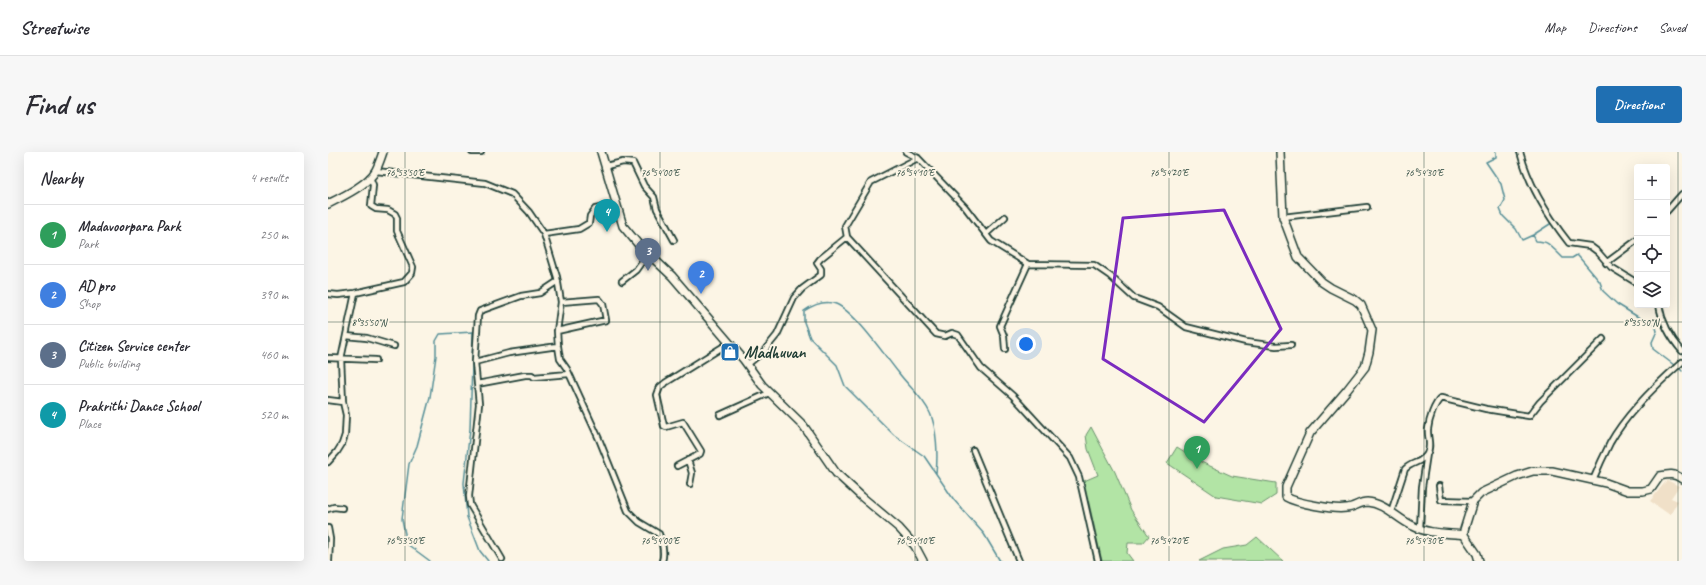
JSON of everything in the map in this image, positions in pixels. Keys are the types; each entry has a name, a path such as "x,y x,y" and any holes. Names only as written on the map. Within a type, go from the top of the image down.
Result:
{"main road":[{"path":"328,204 348,194 370,177 376,171 383,152"},
{"path":"601,152 623,226 672,276 748,364 769,393 803,425 836,473 899,528 915,546 923,561"},
{"path":"1280,152 1282,216 1298,257 1322,282 1355,300 1361,305 1372,330 1369,352 1364,367 1347,390 1310,433 1286,487 1286,497 1301,503 1346,509 1359,503 1367,502 1382,507 1400,519 1420,529 1464,535"},
{"path":"1479,561 1477,554 1464,535 1464,530 1473,502 1481,493 1517,476 1533,471 1552,471 1593,480 1635,492 1651,489 1660,476 1670,473 1682,479"}],"street":[{"path":"472,152 480,152"},
{"path":"906,152 918,158 965,207 991,241 1028,264 1094,264 1110,276 1134,298 1158,307 1186,327 1246,342 1276,346 1291,345"},
{"path":"1520,152 1525,169 1537,195 1569,243 1590,246 1598,252 1606,263 1634,281"},
{"path":"918,158 871,182 846,226 848,237 936,334 945,336 952,334 958,335 981,368 1014,396 1070,458 1079,477 1098,561"},
{"path":"606,166 623,162 633,163 644,186 654,197 657,209 674,240"},
{"path":"376,171 485,183 512,194 529,212 544,234 558,281 561,302 557,331 560,359 569,374 599,439 628,512 639,522 659,534 662,546 662,561"},
{"path":"328,294 338,295 356,293 404,282 412,273 413,267 398,231 398,218 395,214 388,210 376,209 371,206 372,185 370,177"},
{"path":"1670,208 1682,194"},
{"path":"544,234 580,229 589,223 590,216 595,209 617,205"},
{"path":"1282,216 1367,207"},
{"path":"986,234 1005,217"},
{"path":"748,364 764,351 777,335 794,298 802,289 821,274 821,269 817,263 820,259 848,237"},
{"path":"1606,263 1634,242"},
{"path":"622,281 636,270 650,255"},
{"path":"1005,349 1004,336 1000,326 1028,264"},
{"path":"502,559 470,505 469,496 479,404 475,362 480,311 522,296 540,293 558,281"},
{"path":"328,462 342,444 345,435 346,415 343,402 341,358 356,293"},
{"path":"557,331 606,320 603,304 599,299 561,302"},
{"path":"1659,308 1664,326 1682,351"},
{"path":"346,336 367,338 394,346"},
{"path":"1420,529 1422,487 1429,449 1428,429 1437,402 1441,398 1486,410 1529,416 1540,402 1603,339"},
{"path":"677,466 701,453 701,449 683,422 666,427 664,426 657,395 660,387 729,343"},
{"path":"475,362 509,353 558,346"},
{"path":"328,358 376,360"},
{"path":"1593,480 1610,443 1620,428 1659,382 1682,362"},
{"path":"477,384 525,375 532,375 534,377 569,374"},
{"path":"720,415 769,393"},
{"path":"328,400 343,402"},
{"path":"973,450 1019,561"},
{"path":"1391,512 1405,469 1410,464 1421,461 1427,454"},
{"path":"688,460 692,472 690,484"},
{"path":"1439,486 1441,500 1473,502"},
{"path":"328,509 334,507 342,508"},
{"path":"328,528 330,539 329,561"}],"highlighted area":[{"path":"1224,210 1281,329 1204,422 1103,359 1123,218"}],"shaded area":[{"path":"1667,480 1679,486 1671,498 1678,501 1670,515 1650,501"}],"green space":[{"path":"1091,427 1115,472 1131,510 1149,536 1143,543 1128,543 1127,553 1133,561 1102,561 1084,481 1098,475 1088,449 1086,435"},
{"path":"1177,447 1201,462 1232,476 1276,483 1276,495 1262,504 1216,496 1167,463"},
{"path":"1257,537 1283,561 1199,561 1223,549 1247,545"}],"waterway":[{"path":"1496,152 1496,157 1486,162 1501,184 1505,200 1500,209 1503,216 1516,229 1522,240 1533,235 1536,241 1548,243 1556,251"},
{"path":"1533,235 1550,224"},
{"path":"1557,252 1563,258 1572,258 1577,255 1600,282 1603,291 1617,304 1638,317 1655,325 1657,331 1652,342 1653,349 1674,365"},
{"path":"936,473 937,459 934,426 927,407 861,325 844,309 832,303 819,304 804,311 804,322 810,338 837,365 845,386 894,435 924,456 954,500 984,534 1000,561"},
{"path":"430,561 407,544 402,519 409,464 417,446 430,397 436,356 436,341 440,334 473,332 470,429 464,483 467,517 480,551 488,561"}],"place":[{"name":"Prakrithi Dance School","path":"607,232"},
{"name":"Citizen Service center","path":"648,271"},
{"name":"AD pro","path":"701,294"},
{"name":"Madhuvan","path":"730,352"},
{"name":"Madavoorpara Park","path":"1197,469"}]}
